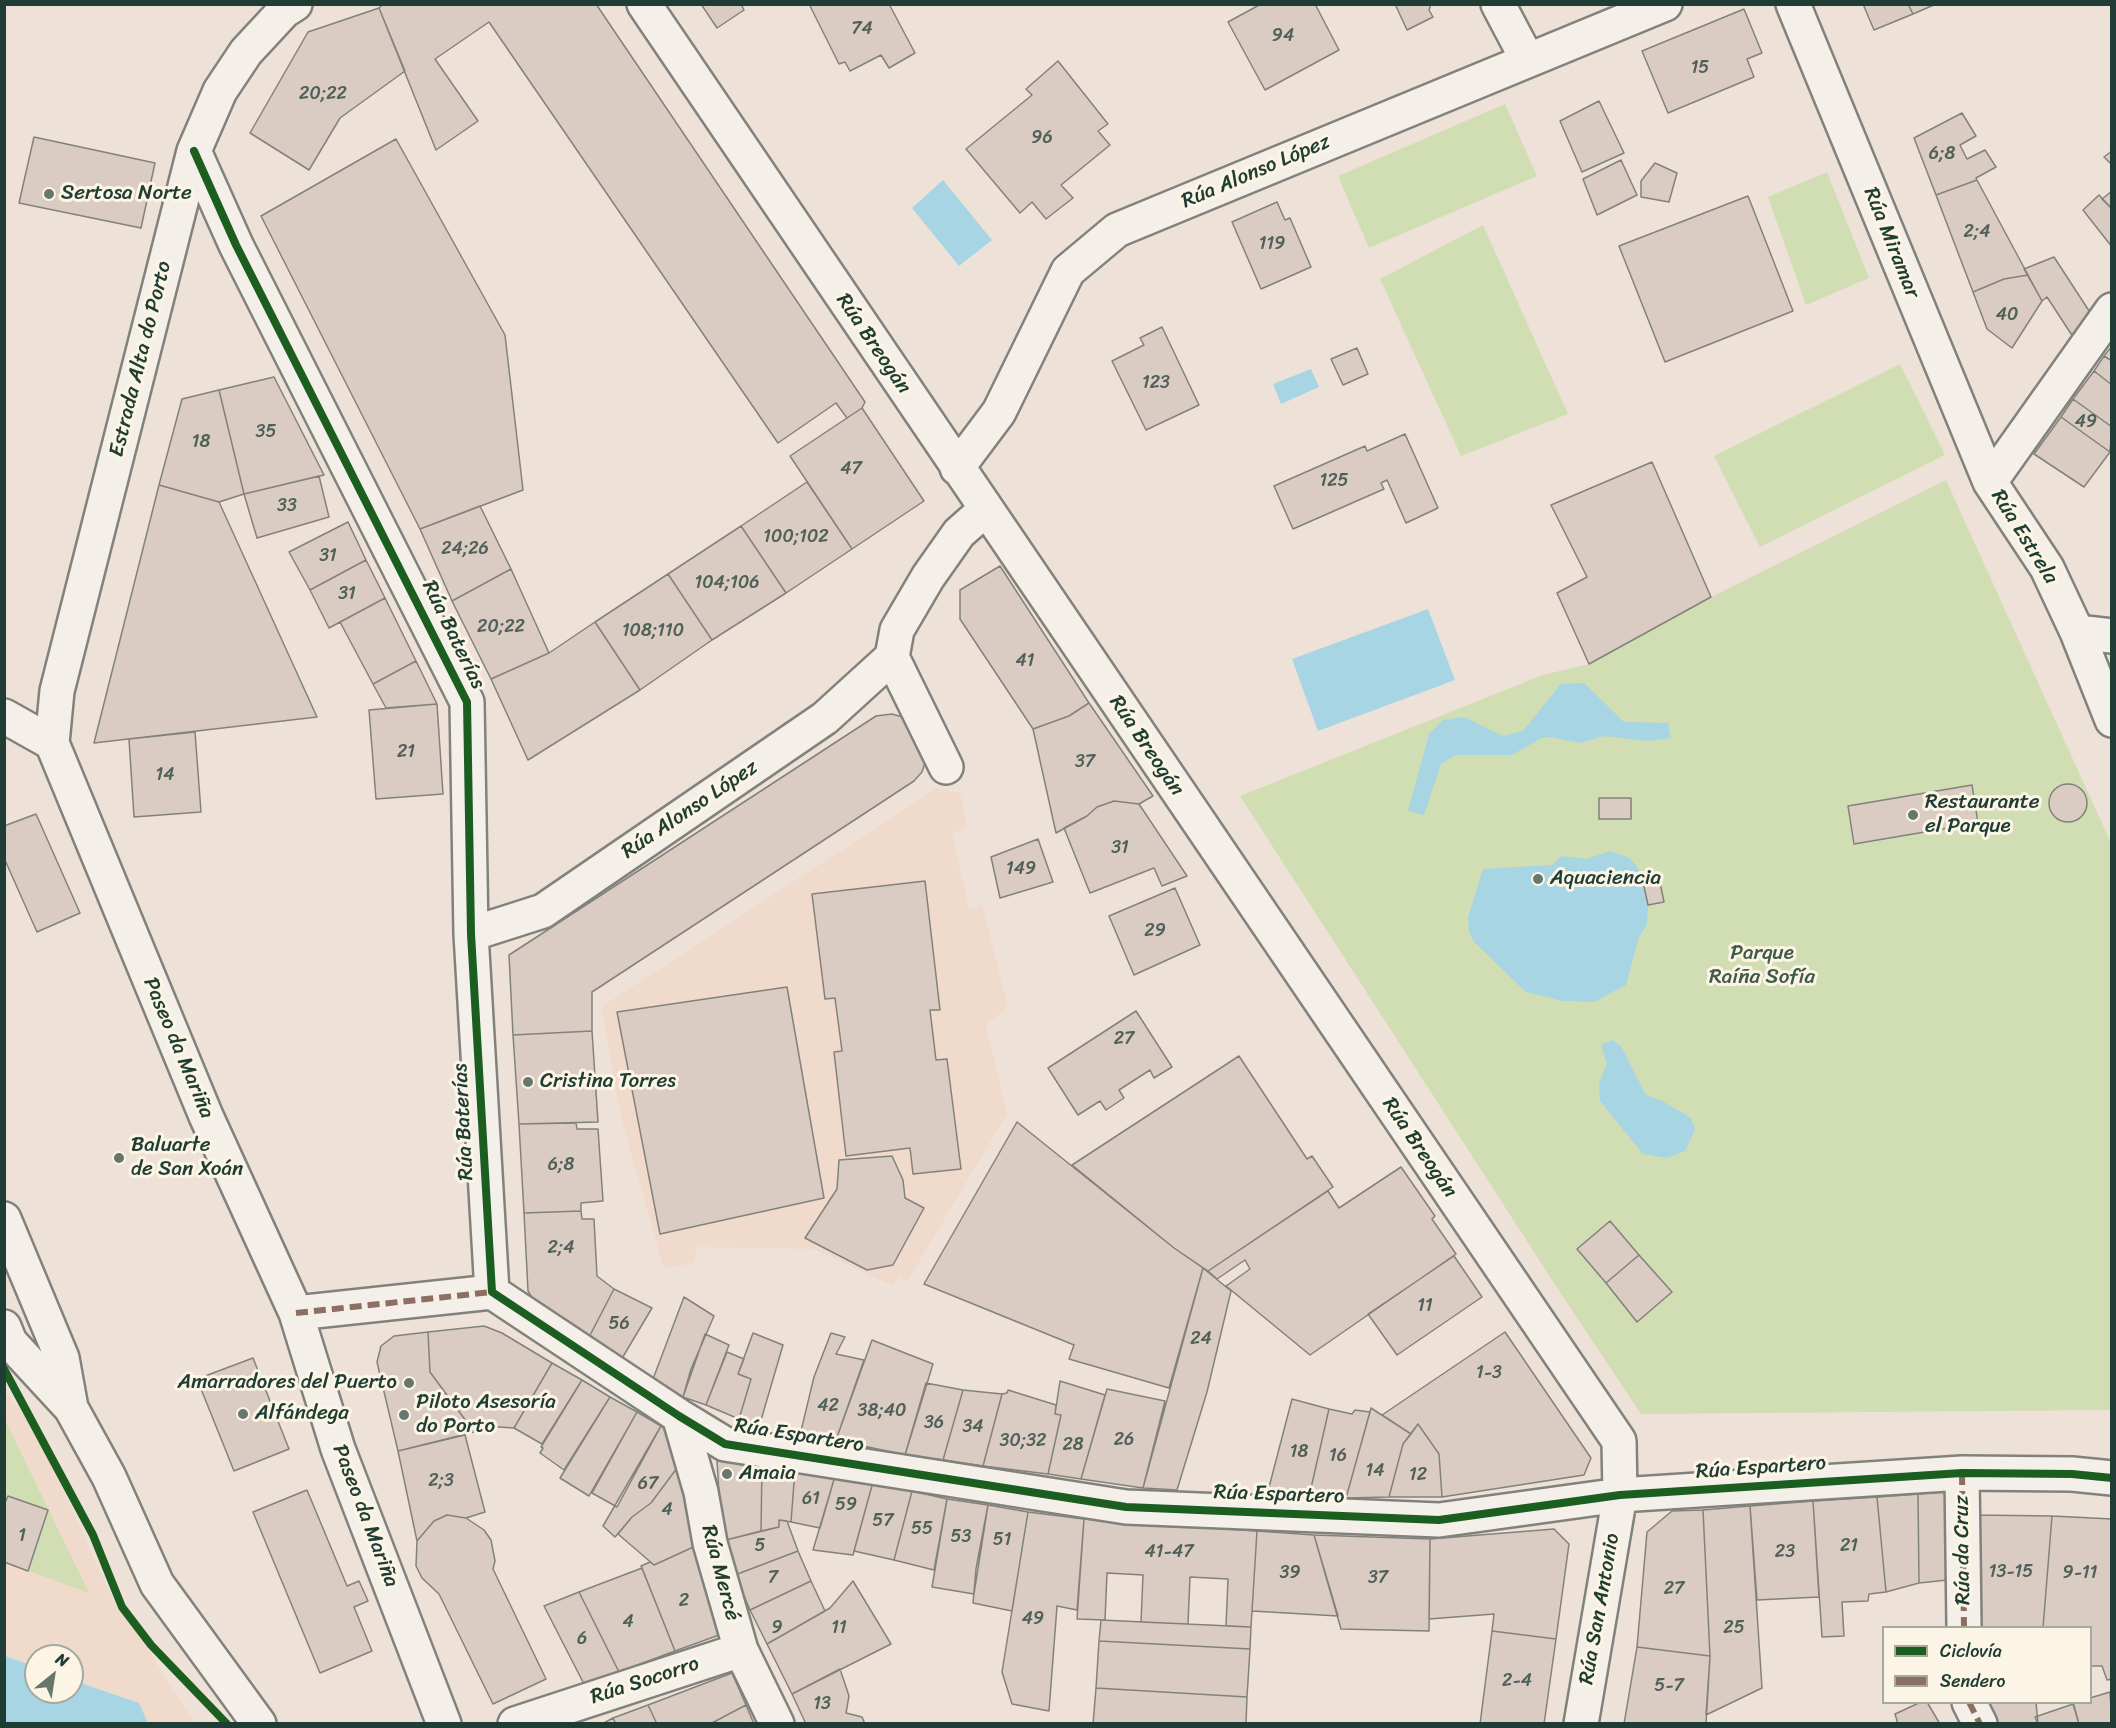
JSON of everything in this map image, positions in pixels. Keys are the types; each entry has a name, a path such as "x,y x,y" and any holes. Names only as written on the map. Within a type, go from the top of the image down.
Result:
{"street":[{"name":"Estrada Alta do Porto","path":"52,743 57,691 194,151 220,91 246,52 284,11 295,4"},
{"name":"Rúa Breogán","path":"644,4 1619,1441 1620,1495"},
{"path":"1498,4 1527,59"},
{"name":"Rúa Alonso López","path":"957,468 999,412 1068,271 1117,230 1665,4"},
{"name":"Rúa Miramar","path":"1793,4 1990,482"},
{"name":"Rúa Baterías","path":"194,151 242,256 467,702 471,934 492,1292"},
{"name":"Rúa Estrela","path":"2112,310 1990,482 2047,568 2077,632 2112,720"},
{"path":"946,767 892,657 897,630 928,577 959,533 986,510"},
{"path":"2077,632 2112,636"},
{"name":"Rúa Alonso López","path":"471,934 543,911 825,718 892,657"},
{"path":"4,716 52,743"},
{"name":"Paseo da Mariña","path":"52,743 206,1116 296,1313 338,1449 444,1724"},
{"path":"4,1219 62,1359 70,1408"},
{"path":"296,1313 492,1292"},
{"name":"Rúa Espartero","path":"492,1292 679,1416 725,1443 1126,1507 1438,1520 1620,1495 1962,1473 2072,1474 2112,1478"},
{"path":"4,1328 10,1342 70,1408 109,1478 157,1584 260,1724"},
{"name":"Rúa Mercé","path":"679,1416 702,1492 710,1543 741,1650 777,1724"},
{"path":"2072,1474 2112,1465"},
{"name":"Rúa da Cruz","path":"1962,1473 1964,1626"},
{"name":"Rúa San Antonio","path":"1581,1724 1620,1495"},
{"name":"Rúa Socorro","path":"515,1724 741,1650"},
{"path":"1970,1704 1980,1724"}],"shaded area":[{"path":"937,788 960,793 967,826 952,834 969,909 982,905 1008,1007 986,1025 1007,1114 907,1282 899,1275 893,1286 814,1249 697,1247 693,1263 664,1269 622,1121 601,1007"},
{"path":"4,1391 35,1427 114,1603 151,1654 194,1723 148,1723 139,1703 84,1684 84,1644 24,1644 24,1663 5,1656"}],"green space":[{"path":"1505,104 1537,176 1369,248 1338,176"},
{"path":"1827,172 1869,278 1806,305 1768,197"},
{"path":"1483,225 1568,414 1461,456 1380,279"},
{"path":"1900,364 1945,455 1760,547 1714,456"},
{"name":"Parque Raíña Sofía","path":"1946,480 2111,843 2111,1410 1641,1414 1240,796 1543,675 1589,664 1711,597"},
{"path":"5,1420 89,1593 5,1562"}],"water":[{"path":"943,180 992,240 959,266 912,208"},
{"path":"1311,369 1319,387 1281,404 1273,384"},
{"path":"1428,609 1455,680 1318,731 1292,659"},
{"path":"1584,683 1624,722 1668,723 1671,738 1648,741 1604,736 1580,743 1550,737 1542,738 1512,755 1455,755 1441,764 1424,815 1408,811 1429,734 1443,720 1464,717 1503,736 1523,731 1561,684"},
{"path":"1611,851 1629,858 1638,868 1648,905 1647,924 1639,937 1626,985 1594,1002 1563,1001 1526,992 1474,942 1469,932 1468,917 1483,869 1552,865 1562,856 1586,859"},
{"path":"1612,1040 1621,1046 1646,1095 1662,1101 1691,1118 1695,1130 1685,1151 1667,1158 1643,1154 1600,1101 1599,1083 1607,1064 1601,1045"},
{"path":"5,1656 24,1663 24,1704 84,1704 84,1684 139,1703 148,1723 5,1723"}],"building":[{"path":"383,4 596,4 865,402 862,408 847,418 836,403 778,443 489,22 435,59 478,121 436,150 379,8"},
{"path":"701,4 741,4 744,10 717,28"},
{"path":"809,4 889,4 915,53 889,68 881,55 850,71 845,62 839,64"},
{"path":"1261,4 1315,4 1339,50 1265,90 1228,22"},
{"path":"1395,4 1431,4 1429,10 1433,17 1407,30"},
{"path":"1863,4 1908,4 1913,14 1874,30"},
{"path":"1908,4 1936,4 1913,14"},
{"path":"379,8 405,71 340,118 309,170 250,133 308,32"},
{"path":"1744,9 1762,53 1747,59 1754,77 1668,113 1642,51"},
{"path":"1058,61 1108,124 1098,131 1110,145 1061,185 1073,198 1046,219 1032,202 1020,213 966,149 1032,95 1026,89"},
{"path":"1599,101 1624,153 1582,172 1560,121"},
{"path":"1962,113 1976,136 1960,145 1967,159 1985,150 1996,167 1976,178 1977,180 1936,195 1914,138"},
{"path":"34,137 155,163 141,228 19,203"},
{"path":"396,139 505,335 523,490 420,529 261,216"},
{"path":"2112,151 2112,165 2104,157"},
{"path":"1621,160 1637,195 1597,215 1583,179"},
{"path":"1655,163 1677,173 1669,202 1641,197 1641,181"},
{"path":"1977,180 2028,275 2004,279 1973,292 1936,195"},
{"path":"2112,191 2112,209 2102,199"},
{"path":"2099,195 2112,209 2112,247 2083,210"},
{"path":"1748,196 1793,311 1665,362 1619,246"},
{"path":"1277,202 1285,220 1290,218 1311,267 1261,289 1232,222"},
{"path":"2054,257 2095,320 2077,343 2047,297 2042,301 2024,269"},
{"path":"2028,275 2042,301 2012,348 1987,329 1973,292 2004,279"},
{"path":"1162,327 1199,405 1146,430 1112,361 1144,345 1140,338"},
{"path":"2112,346 2112,361 2104,356"},
{"path":"1357,348 1368,374 1343,385 1331,359"},
{"path":"2104,356 2112,361 2112,385 2094,371"},
{"path":"2094,371 2112,385 2112,427 2073,399"},
{"path":"274,377 324,475 244,494 219,390"},
{"path":"219,390 244,494 219,502 159,485 182,399"},
{"path":"2073,399 2112,427 2110,452 2061,417"},
{"path":"862,408 924,501 852,549 790,456"},
{"path":"2061,417 2110,452 2084,487 2034,454"},
{"path":"1405,434 1438,508 1406,523 1387,480 1381,483 1384,489 1293,529 1274,486 1365,446 1367,451"},
{"path":"1652,462 1711,597 1589,664 1557,593 1587,577 1551,505"},
{"path":"319,476 329,517 257,538 244,494"},
{"path":"807,482 852,549 786,593 741,526"},
{"path":"159,485 219,502 317,717 94,743"},
{"path":"480,506 511,569 452,601 420,529"},
{"path":"348,522 366,560 310,590 289,552"},
{"path":"741,526 786,593 712,640 668,574"},
{"path":"366,560 385,598 329,628 310,590"},
{"path":"1000,566 1089,703 1069,716 1033,729 960,619 960,590"},
{"path":"511,569 549,653 491,679 452,601"},
{"path":"668,574 712,640 640,690 595,622"},
{"path":"385,598 416,661 373,684 340,622"},
{"path":"595,622 640,690 528,760 491,679 549,653"},
{"path":"416,661 437,704 386,708 373,684"},
{"path":"1089,703 1153,796 1139,804 1114,801 1097,807 1087,816 1056,833 1033,729 1069,716"},
{"path":"437,704 443,794 376,799 369,710"},
{"path":"892,714 906,718 926,760 922,772 914,781 592,992 592,1031 513,1035 509,955 876,716"},
{"path":"195,732 201,812 134,817 129,739"},
{"path":"2068,784 2081,790 2087,803 2081,816 2068,822 2055,816 2049,803 2055,790"},
{"name":"Restaurante el Parque","path":"1972,785 1978,823 1854,844 1848,806"},
{"path":"1599,798 1631,798 1631,819 1599,819"},
{"path":"1114,801 1139,804 1187,876 1162,886 1154,868 1090,893 1064,828 1087,816 1097,807"},
{"path":"36,814 80,913 37,932 4,858 4,826"},
{"path":"1038,839 1053,882 1000,898 991,857"},
{"path":"1658,873 1664,902 1648,905 1642,877"},
{"path":"925,881 940,1010 930,1010 936,1060 947,1059 961,1169 913,1174 910,1148 846,1156 834,1052 842,1051 835,998 825,999 812,894"},
{"path":"1175,888 1200,945 1134,975 1109,916"},
{"path":"787,987 824,1198 660,1234 617,1012"},
{"path":"1136,1011 1172,1067 1154,1078 1150,1070 1119,1090 1124,1098 1106,1110 1100,1101 1078,1115 1048,1068"},
{"path":"592,1031 598,1122 519,1124 513,1035"},
{"path":"1239,1056 1307,1159 1312,1156 1333,1187 1208,1271 1174,1248 1072,1165"},
{"path":"1017,1122 1174,1248 1203,1268 1169,1388 1069,1359 1074,1345 924,1284"},
{"path":"576,1123 577,1129 598,1129 603,1201 581,1203 581,1211 524,1213 519,1124"},
{"path":"892,1156 903,1180 905,1198 924,1208 893,1265 867,1270 805,1238 837,1189 839,1160"},
{"path":"1401,1167 1435,1216 1432,1219 1456,1254 1310,1355 1226,1286 1250,1269 1245,1260 1217,1279 1208,1271 1328,1191 1339,1208"},
{"path":"581,1211 582,1219 594,1219 597,1276 614,1289 587,1341 541,1312 528,1291 524,1213"},
{"path":"1610,1221 1639,1255 1606,1283 1577,1249"},
{"path":"1639,1255 1672,1292 1637,1322 1606,1283"},
{"path":"1454,1256 1482,1297 1397,1355 1368,1314"},
{"path":"1203,1268 1231,1291 1207,1392 1177,1490 1143,1488"},
{"path":"614,1289 652,1308 621,1360 587,1341"},
{"path":"684,1297 714,1316 691,1369 683,1397 653,1379"},
{"path":"484,1326 502,1333 552,1363 514,1428 469,1425 430,1372 428,1332"},
{"path":"428,1332 430,1372 474,1432 398,1451 377,1362 381,1346 394,1336"},
{"path":"1505,1332 1591,1458 1584,1475 1442,1497 1439,1454 1418,1424 1411,1434 1382,1415"},
{"path":"753,1333 783,1345 759,1427 739,1419 751,1379 738,1374"},
{"path":"831,1333 845,1337 836,1354 864,1360 836,1440 800,1435 814,1377"},
{"path":"705,1334 729,1345 706,1405 683,1397"},
{"path":"872,1340 933,1364 905,1455 836,1440"},
{"path":"727,1352 744,1359 738,1374 751,1379 739,1419 706,1405"},
{"name":"Alfándega","path":"253,1358 289,1449 234,1471 197,1379"},
{"path":"552,1363 582,1380 542,1444 514,1428"},
{"path":"582,1380 610,1397 564,1470 540,1453 543,1448 541,1447"},
{"path":"1060,1381 1105,1395 1081,1479 1048,1474 1061,1415 1055,1414"},
{"path":"926,1383 963,1390 943,1460 905,1455"},
{"path":"1107,1389 1165,1401 1143,1488 1081,1479"},
{"path":"963,1390 1002,1394 983,1466 943,1460"},
{"path":"1008,1390 1056,1405 1055,1414 1061,1415 1048,1474 983,1466 1002,1394 1007,1393"},
{"path":"610,1397 637,1412 589,1496 560,1478"},
{"path":"1292,1399 1329,1409 1309,1497 1267,1495"},
{"path":"1371,1408 1411,1434 1403,1444 1389,1497 1346,1498"},
{"path":"1329,1409 1352,1414 1355,1410 1370,1412 1346,1498 1309,1497"},
{"path":"637,1412 661,1426 617,1507 592,1493"},
{"path":"1418,1424 1439,1454 1442,1497 1389,1497 1403,1444"},
{"path":"661,1426 669,1431 680,1464 651,1503 632,1517 615,1537 603,1526"},
{"path":"465,1435 485,1512 466,1518 447,1515 434,1521 417,1541 398,1451"},
{"path":"717,1461 762,1466 761,1531 722,1541"},
{"path":"680,1464 700,1544 654,1565 618,1534 632,1517 651,1503"},
{"path":"762,1466 795,1470 791,1522 779,1520 779,1527 761,1531"},
{"path":"795,1470 835,1476 820,1528 791,1522"},
{"path":"835,1476 873,1482 853,1555 813,1550"},
{"path":"873,1482 912,1491 894,1560 854,1551"},
{"path":"307,1490 347,1586 359,1581 368,1601 354,1607 372,1651 320,1673 253,1512"},
{"path":"912,1491 947,1499 934,1570 894,1560"},
{"path":"1957,1491 1957,1579 1919,1583 1918,1494"},
{"path":"1918,1494 1919,1583 1886,1592 1877,1497"},
{"path":"8,1496 48,1510 28,1571 4,1562 4,1505"},
{"path":"1877,1497 1886,1592 1869,1594 1868,1601 1842,1602 1844,1636 1822,1637 1813,1501"},
{"path":"947,1499 988,1505 974,1594 932,1587"},
{"path":"1813,1501 1819,1597 1757,1600 1750,1506"},
{"path":"988,1505 1028,1512 1012,1611 973,1603 976,1569"},
{"path":"1750,1506 1762,1688 1706,1715 1710,1656 1703,1510"},
{"path":"1703,1510 1710,1656 1637,1647 1647,1532 1672,1511"},
{"path":"1028,1512 1084,1519 1077,1610 1057,1606 1049,1711 1012,1704 1002,1672"},
{"path":"447,1515 466,1518 484,1530 491,1540 495,1561 493,1569 546,1679 493,1704 439,1594 422,1578 416,1566 417,1541 434,1521"},
{"path":"1976,1515 2052,1516 2043,1626 1974,1626"},
{"path":"2052,1516 2112,1519 2112,1679 2107,1680 2102,1666 2092,1666 2092,1626 2043,1626"},
{"path":"1084,1519 1257,1531 1251,1627 1226,1626 1228,1579 1190,1577 1188,1624 1141,1622 1143,1575 1107,1573 1105,1620 1077,1619"},
{"path":"779,1520 787,1521 798,1551 735,1575 722,1541 779,1527"},
{"path":"1554,1529 1569,1544 1556,1639 1492,1631 1494,1614 1429,1619 1430,1539"},
{"path":"1257,1531 1314,1535 1338,1616 1252,1611"},
{"path":"1314,1535 1430,1539 1429,1631 1341,1629"},
{"path":"700,1544 719,1635 675,1651 641,1566 650,1562 654,1565"},
{"path":"798,1551 811,1581 750,1610 735,1575"},
{"path":"642,1568 675,1651 619,1672 579,1592"},
{"path":"811,1581 825,1611 767,1644 750,1610"},
{"path":"853,1581 891,1644 792,1694 767,1644 830,1608"},
{"path":"579,1592 619,1672 585,1686 544,1606"},
{"path":"1101,1620 1251,1627 1250,1649 1099,1641"},
{"path":"1492,1631 1556,1639 1544,1724 1480,1724"},
{"path":"1099,1641 1250,1649 1247,1697 1096,1688"},
{"path":"1637,1647 1710,1656 1706,1724 1624,1724"},
{"path":"840,1669 849,1696 846,1713 862,1717 865,1724 806,1724 792,1694"},
{"path":"732,1673 746,1705 710,1724 657,1724 648,1705"},
{"path":"1096,1688 1247,1697 1246,1724 1093,1724"},
{"path":"2110,1692 2112,1724 2079,1724 2074,1704 2092,1704 2092,1697"},
{"path":"1917,1704 1928,1704 1940,1724 1898,1724 1895,1714"},
{"path":"1987,1704 2036,1704 2038,1724 1988,1724"},
{"path":"2073,1704 2079,1724 2038,1724 2035,1717"},
{"path":"648,1705 657,1724 616,1724 613,1718"},
{"path":"746,1705 754,1724 710,1724"},
{"path":"613,1718 616,1724 602,1724"}],"marked path":[{"path":"296,1313 492,1292"},
{"path":"1962,1473 1964,1626"},
{"path":"1970,1704 1980,1724"}],"cycle path":[{"path":"194,151 236,245 467,702 471,934 492,1292 725,1444 1126,1507 1439,1520 1620,1495 1962,1473 2072,1474 2112,1478"},
{"path":"4,1369 93,1535 122,1607 151,1645 227,1724"}],"place":[{"name":"Sertosa Norte","path":"49,194"},
{"name":"Restaurante el Parque","path":"1913,815"},
{"name":"Aquaciencia","path":"1538,879"},
{"name":"Cristina Torres","path":"528,1082"},
{"name":"Baluarte de San Xoán","path":"119,1158"},
{"name":"Amarradores del Puerto","path":"409,1383"},
{"name":"Alfándega","path":"243,1414"},
{"name":"Piloto Asesoría do Porto","path":"404,1415"},
{"name":"Amaia","path":"727,1474"}]}
